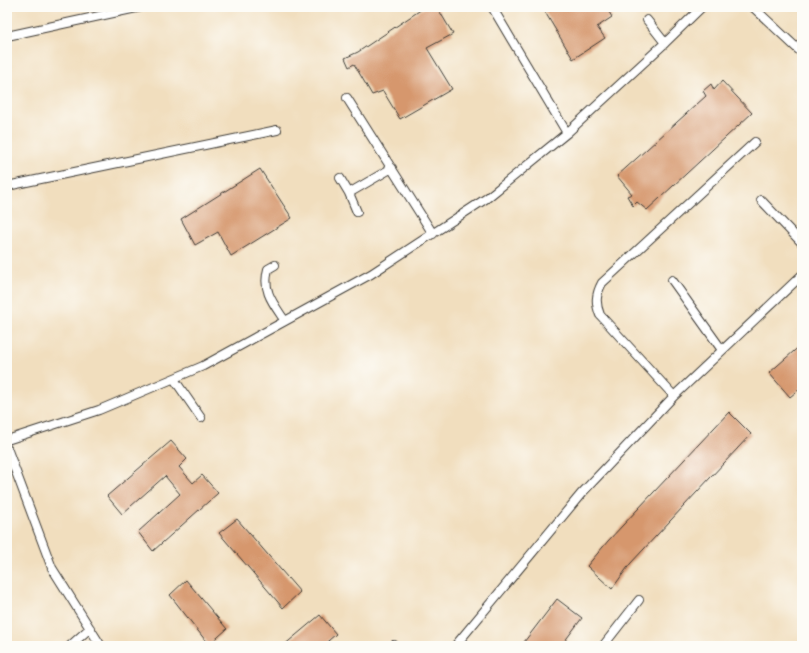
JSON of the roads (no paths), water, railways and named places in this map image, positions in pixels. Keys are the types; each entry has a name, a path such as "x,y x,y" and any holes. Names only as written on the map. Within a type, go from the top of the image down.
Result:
{"lane":[{"path":"7,36 141,7"},
{"path":"492,7 567,133"},
{"path":"7,440 98,410 203,366 371,274 487,198 567,133 702,7"},
{"path":"754,7 802,53"},
{"path":"647,20 665,42"},
{"path":"347,98 433,234"},
{"path":"7,186 277,130"},
{"path":"674,396 600,315 597,307 598,291 602,283 755,142"},
{"path":"349,193 392,168"},
{"path":"340,178 349,193 357,212"},
{"path":"761,200 802,243"},
{"path":"275,265 268,269 266,287 270,300 285,321"},
{"path":"455,646 581,494 674,396 802,275"},
{"path":"672,280 722,350"},
{"path":"174,379 201,418"},
{"path":"7,448 52,568 101,646"},
{"path":"603,646 639,600"},
{"path":"70,646 90,628"}]}
